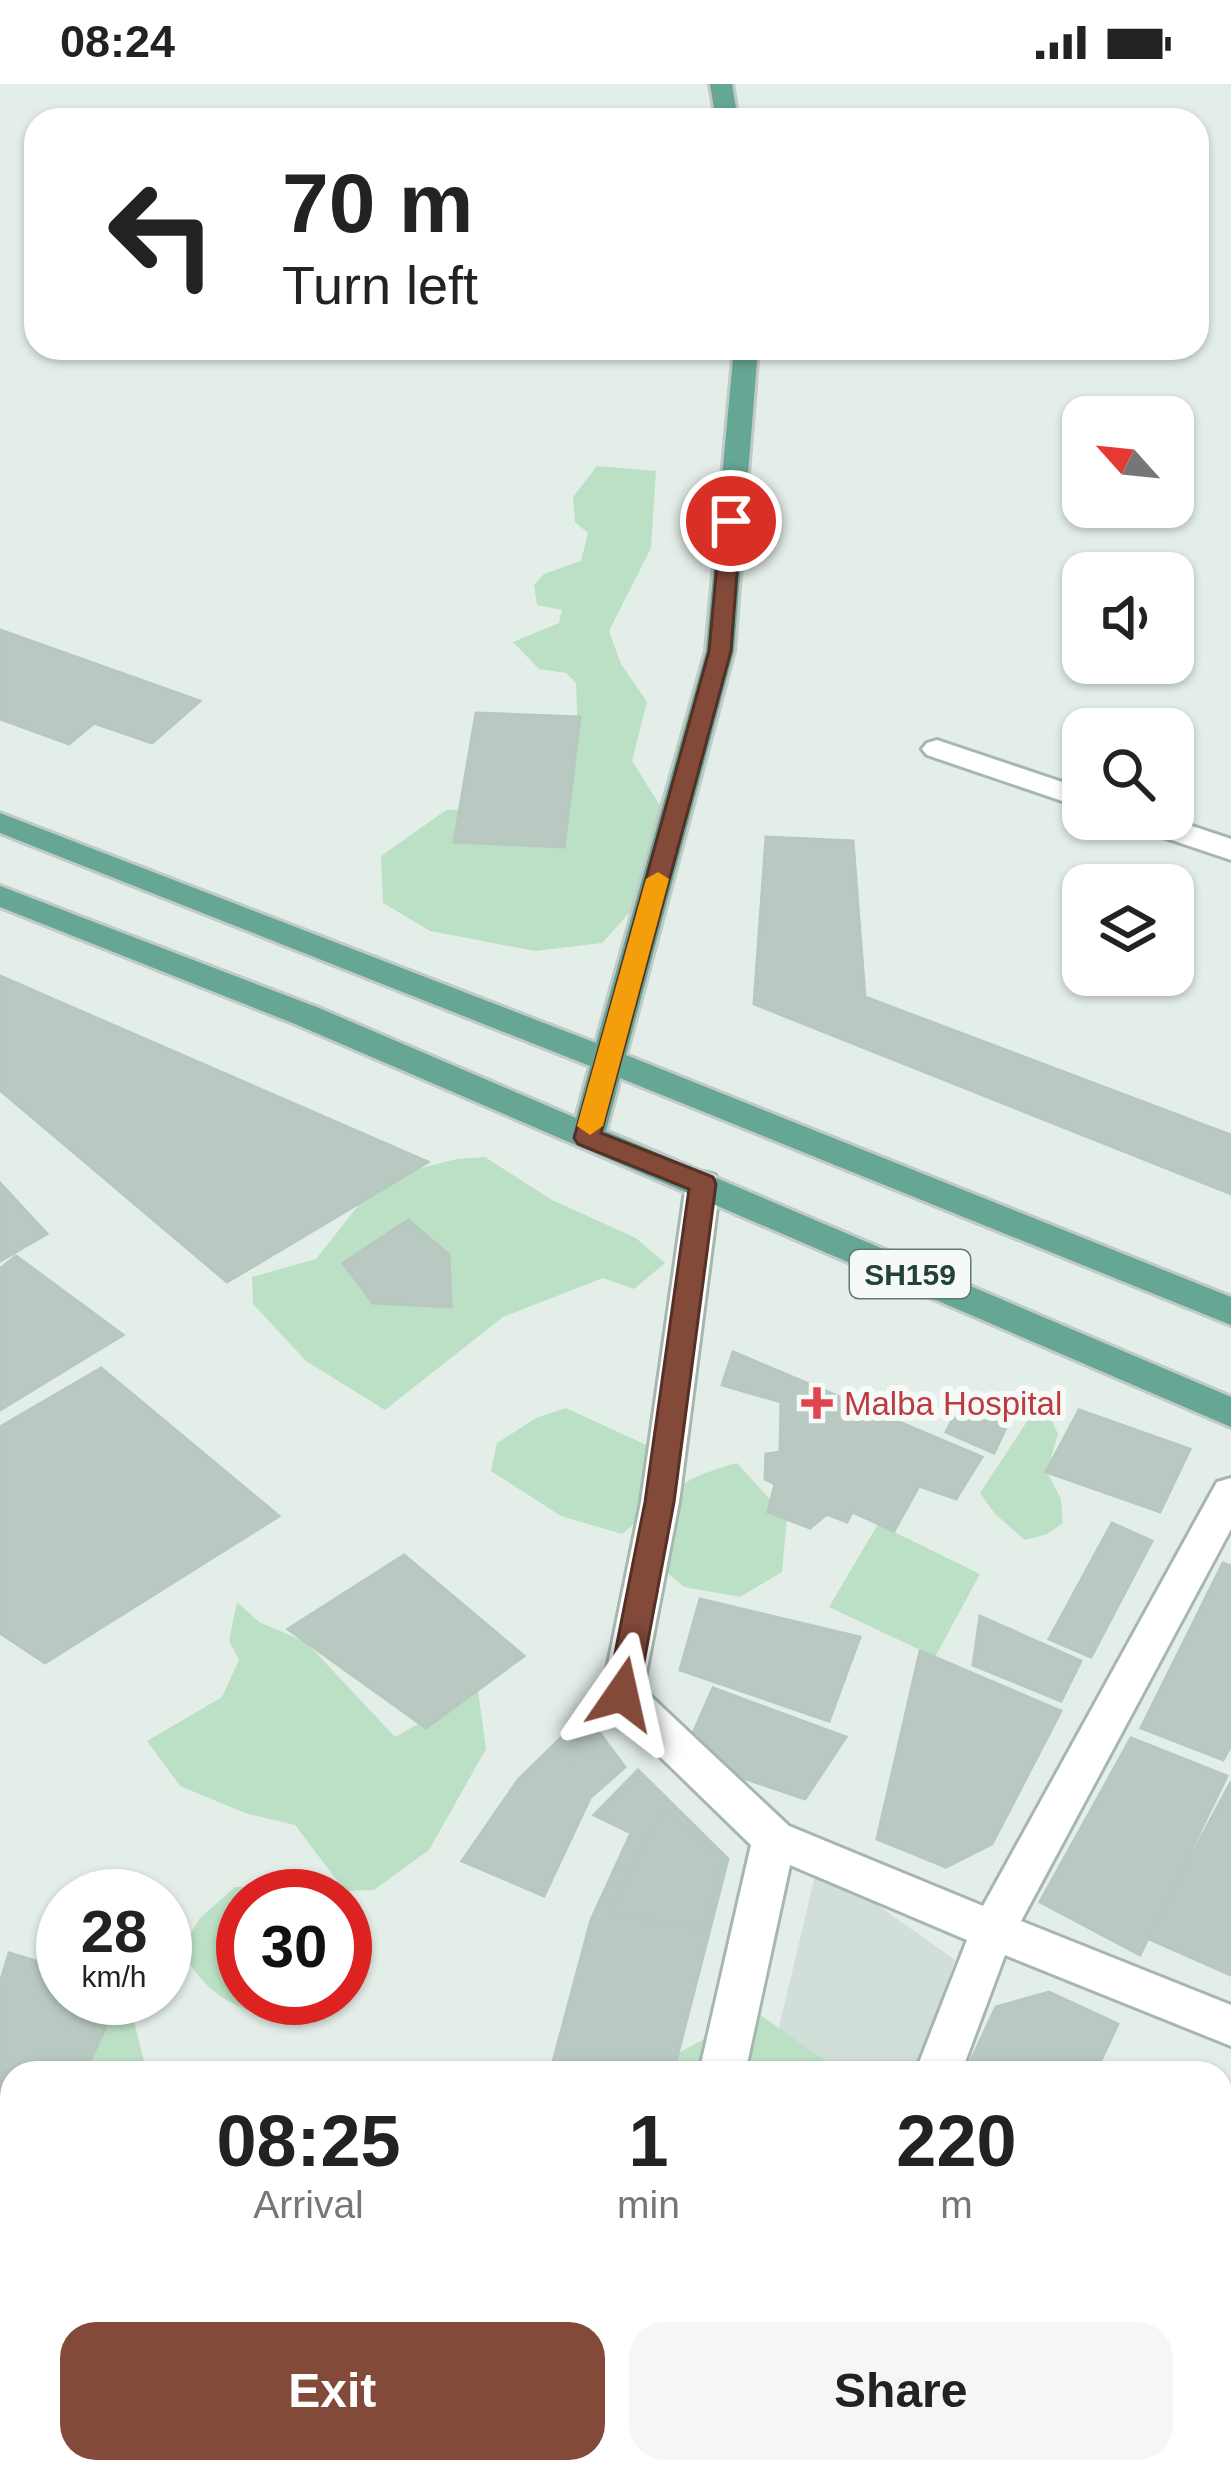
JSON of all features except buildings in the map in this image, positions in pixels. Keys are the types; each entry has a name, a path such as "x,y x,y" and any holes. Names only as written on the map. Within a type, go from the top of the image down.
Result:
{"main road":[{"path":"0,896 307,1016 587,1138 720,651 745,360"},
{"path":"0,822 608,1060"},
{"name":"SH159","path":"608,1060 1231,1312"},
{"name":"SH159","path":"587,1138 1231,1413"}],"street":[{"path":"938,749 1062,792"},
{"path":"1194,837 1231,850"},
{"path":"703,1184 660,1502 622,1694 774,1839 1231,2026"},
{"path":"943,2061 993,1930 1231,1493"},
{"path":"725,2061 774,1839"}],"shaded area":[{"path":"818,1863 955,1960 921,2061 771,2061"}],"green space":[{"path":"597,466 656,471 651,548 609,631 621,664 647,702 632,761 663,810 651,889 602,943 535,951 430,931 383,903 381,856 446,810 478,809 564,846 578,739 576,683 566,673 539,669 513,642 559,623 562,610 537,605 534,585 544,574 581,561 588,533 575,522 573,497"},
{"path":"485,1157 552,1200 636,1238 665,1263 634,1289 603,1278 503,1317 385,1410 306,1361 253,1304 252,1277 316,1259 361,1202 394,1175"},
{"path":"566,1408 653,1448 660,1502 622,1534 561,1516 491,1471 497,1443 536,1418"},
{"path":"1032,1414 1049,1414 1058,1434 1047,1472 1061,1499 1063,1523 1025,1540 995,1514 980,1493"},
{"path":"737,1463 787,1518 782,1572 740,1597 684,1587 649,1557 668,1502 684,1484"},
{"path":"878,1524 980,1574 935,1657 829,1607"},
{"path":"237,1602 259,1622 306,1642 395,1737 478,1690 486,1749 429,1850 372,1890 372,1869 328,1869 295,1825 245,1813 180,1786 147,1741 222,1697 239,1660 229,1641"},
{"path":"216,1904 216,1993 192,1967 192,1931"},
{"path":"756,2012 826,2061 676,2061 678,2053"},
{"path":"110,2025 135,2025 144,2061 81,2061"}],"slow traffic":[{"path":"590,1126 658,879"}],"place":[{"name":"Malba Hospital","path":"817,1403"}],"route":[{"path":"622,1694 660,1502 703,1184 587,1138 720,651 731,521"}]}
